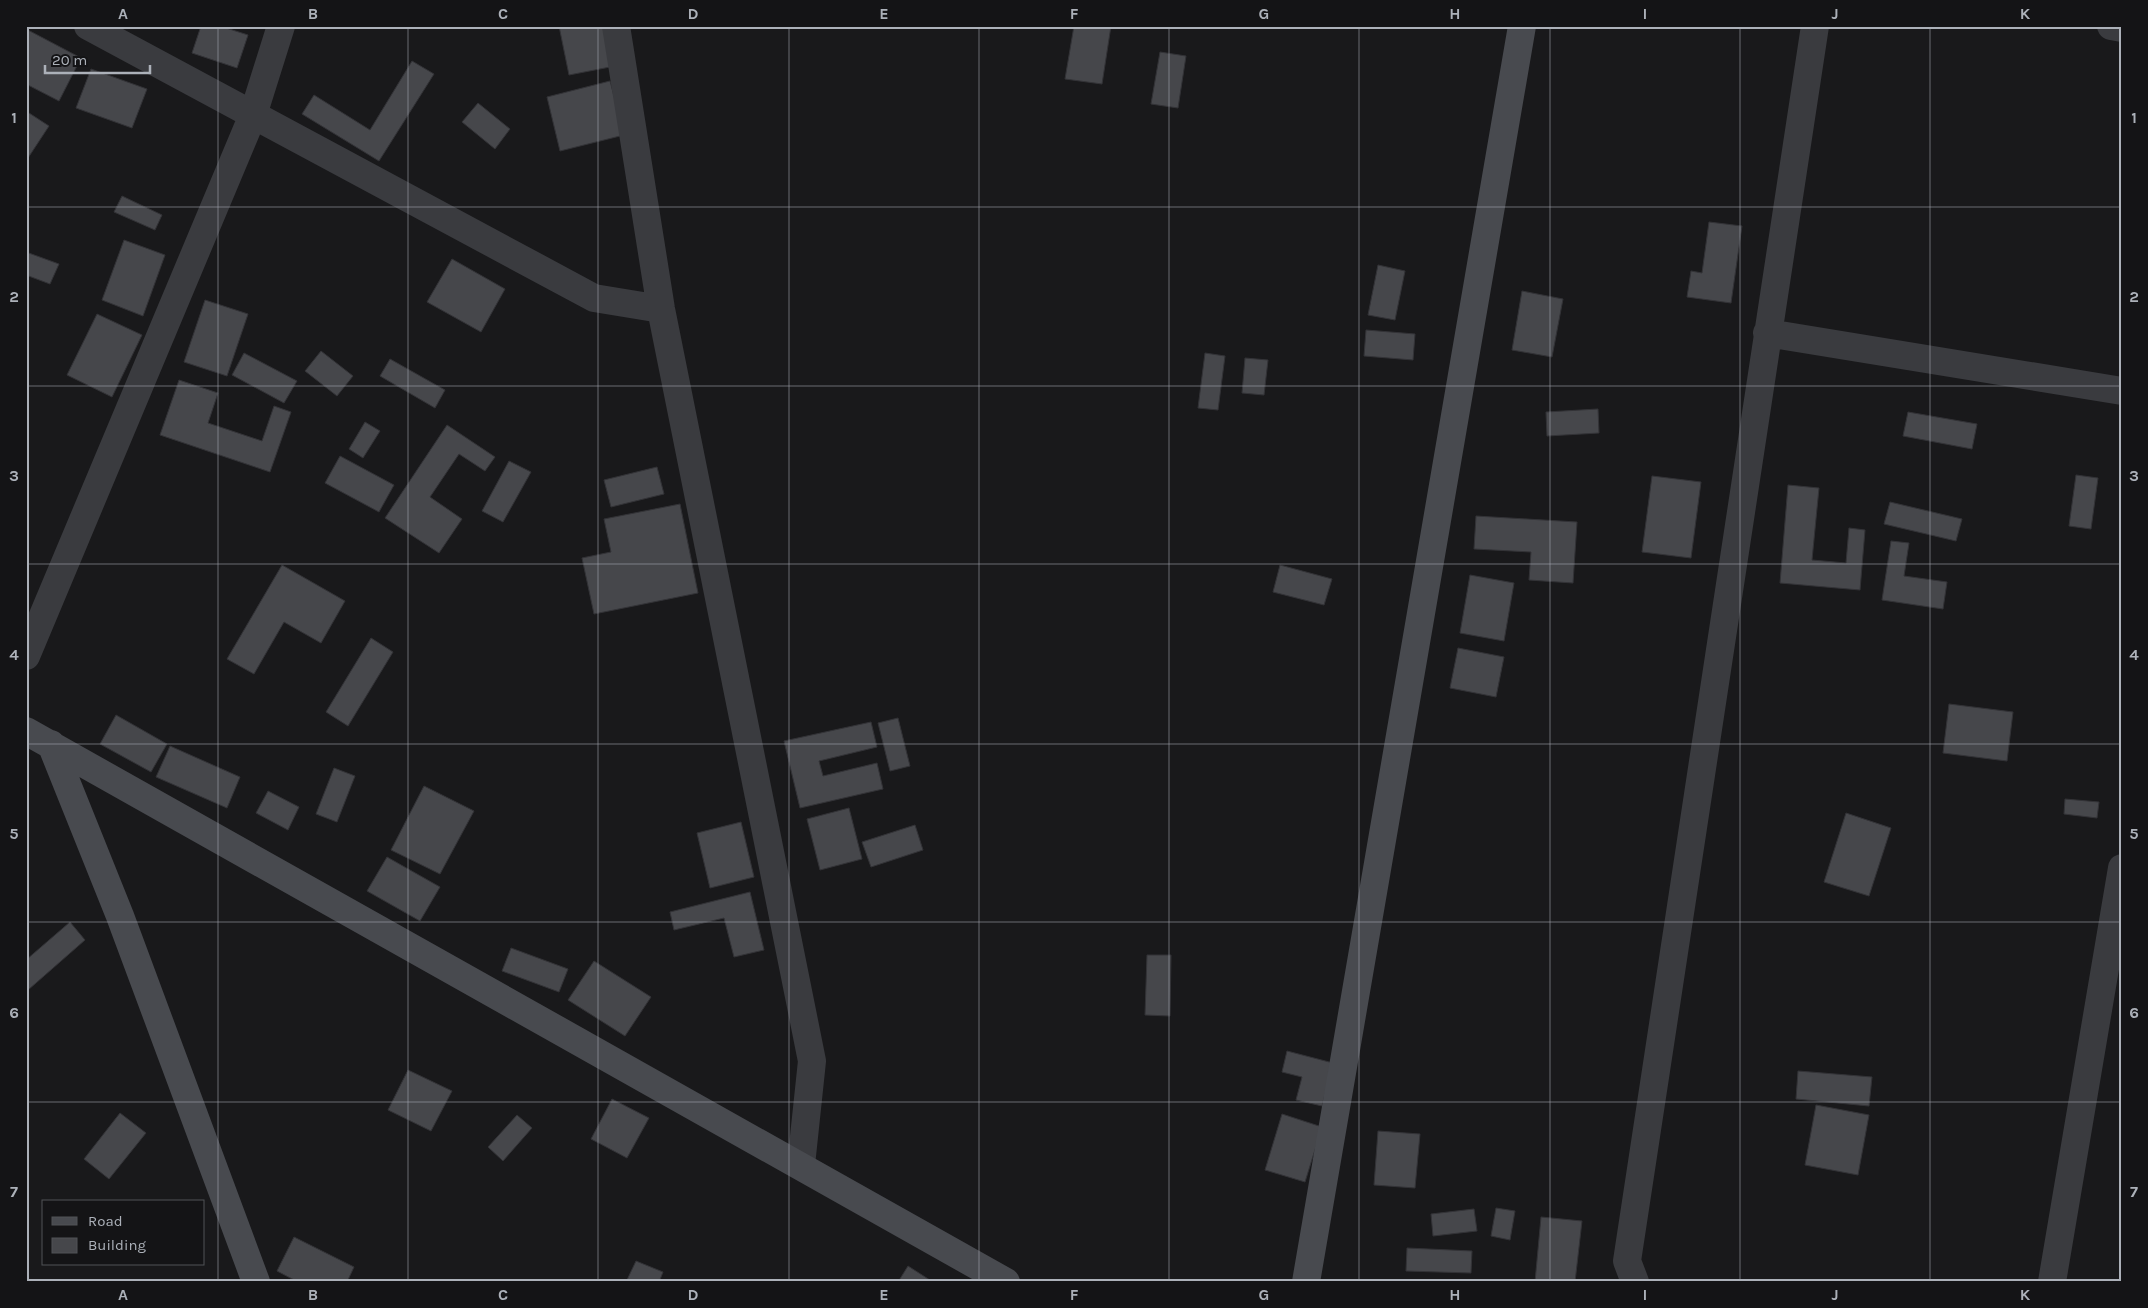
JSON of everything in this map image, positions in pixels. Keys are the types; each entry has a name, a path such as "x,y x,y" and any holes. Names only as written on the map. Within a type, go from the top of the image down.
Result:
{"street":[{"path":"88,26 594,298 661,309"},
{"path":"26,656 253,115 281,26"},
{"path":"616,26 661,309 812,1061 801,1165"},
{"path":"1306,1282 1522,26"},
{"path":"1636,1282 1627,1261 1815,26"},
{"path":"2111,26 2122,28"},
{"path":"1767,333 2122,391"},
{"path":"26,731 801,1165 1006,1282"},
{"path":"51,744 123,925 256,1282"},
{"path":"2052,1282 2122,868"}],"building":[{"path":"201,26 220,26 248,35 237,68 192,53"},
{"path":"559,26 603,26 610,67 569,75"},
{"path":"1074,26 1111,26 1102,84 1065,79"},
{"path":"26,29 81,58 59,101 26,84"},
{"path":"1160,52 1186,56 1178,108 1151,104"},
{"path":"412,61 434,74 379,161 302,114 314,95 370,130"},
{"path":"91,69 147,89 132,128 76,108"},
{"path":"610,81 624,135 560,151 547,97"},
{"path":"478,103 510,129 495,149 462,122"},
{"path":"29,113 49,126 26,161 26,117"},
{"path":"122,196 162,215 155,230 114,212"},
{"path":"1709,222 1742,226 1731,303 1687,297 1691,271 1702,273"},
{"path":"124,240 165,255 143,316 102,300"},
{"path":"26,252 59,264 50,284 26,275"},
{"path":"452,259 505,289 481,332 427,302"},
{"path":"1378,265 1405,271 1395,320 1368,315"},
{"path":"1522,291 1563,299 1552,357 1512,350"},
{"path":"205,300 248,314 227,376 184,362"},
{"path":"97,314 142,335 112,397 67,375"},
{"path":"1366,330 1415,334 1413,360 1364,356"},
{"path":"321,351 353,376 337,396 305,371"},
{"path":"244,353 297,381 284,403 232,375"},
{"path":"1205,353 1225,356 1218,410 1198,408"},
{"path":"1245,358 1268,360 1264,395 1242,393"},
{"path":"390,359 445,390 435,408 380,376"},
{"path":"179,380 218,393 208,423 262,441 274,406 291,412 270,472 160,435"},
{"path":"1598,409 1599,433 1547,436 1546,412"},
{"path":"1908,412 1977,424 1972,449 1903,436"},
{"path":"365,422 380,431 363,458 349,449"},
{"path":"447,425 495,457 485,471 459,454 430,497 462,519 439,553 385,518"},
{"path":"340,456 394,485 379,512 325,483"},
{"path":"509,461 531,472 503,522 482,511"},
{"path":"657,467 664,494 611,507 604,480"},
{"path":"2076,475 2098,478 2091,529 2069,526"},
{"path":"1652,476 1701,482 1691,558 1642,552"},
{"path":"1788,485 1819,488 1812,560 1846,563 1849,528 1865,530 1860,590 1780,583"},
{"path":"1890,502 1962,519 1956,541 1884,524"},
{"path":"680,504 698,593 594,614 582,558 611,552 604,519"},
{"path":"1476,516 1577,522 1573,583 1529,580 1531,552 1474,549"},
{"path":"1891,541 1909,543 1904,576 1947,582 1943,609 1882,600"},
{"path":"282,565 345,601 321,643 284,622 254,674 227,659"},
{"path":"1280,565 1332,579 1324,605 1273,592"},
{"path":"1470,575 1514,583 1504,641 1460,633"},
{"path":"371,638 393,652 348,726 326,712"},
{"path":"1458,648 1504,657 1496,697 1450,688"},
{"path":"1949,704 2013,712 2007,761 1943,753"},
{"path":"116,715 167,744 151,772 100,744"},
{"path":"898,718 910,766 890,771 878,723"},
{"path":"871,722 877,747 819,761 823,776 877,763 883,789 800,808 784,741"},
{"path":"170,746 240,777 227,808 156,777"},
{"path":"334,768 355,776 337,822 316,814"},
{"path":"424,786 474,811 440,874 391,850"},
{"path":"268,791 299,807 288,830 256,813"},
{"path":"2065,799 2099,802 2097,818 2064,814"},
{"path":"849,808 862,859 820,870 807,819"},
{"path":"1846,813 1891,828 1869,896 1824,882"},
{"path":"741,822 754,877 710,888 697,833"},
{"path":"915,825 923,850 871,867 862,842"},
{"path":"387,857 440,887 420,921 367,891"},
{"path":"750,892 764,950 734,957 724,918 674,930 670,912"},
{"path":"70,922 85,940 28,990 26,960"},
{"path":"511,948 568,969 559,992 502,971"},
{"path":"1147,955 1171,955 1170,1016 1145,1015"},
{"path":"594,961 651,997 625,1036 568,1000"},
{"path":"1287,1051 1333,1063 1322,1106 1296,1100 1302,1077 1282,1072"},
{"path":"408,1070 452,1091 431,1131 388,1110"},
{"path":"1798,1071 1872,1077 1869,1106 1796,1099"},
{"path":"612,1099 649,1118 627,1158 591,1139"},
{"path":"1816,1105 1869,1115 1858,1175 1805,1165"},
{"path":"120,1113 146,1133 109,1179 84,1159"},
{"path":"1282,1114 1322,1127 1305,1182 1265,1170"},
{"path":"517,1115 532,1128 503,1161 488,1147"},
{"path":"1378,1131 1420,1134 1415,1188 1374,1185"},
{"path":"1496,1208 1515,1211 1510,1240 1491,1236"},
{"path":"1474,1209 1477,1231 1433,1236 1431,1214"},
{"path":"1541,1217 1582,1221 1575,1282 1535,1282"},
{"path":"294,1237 354,1267 347,1282 298,1282 277,1271"},
{"path":"1407,1248 1472,1251 1471,1273 1406,1271"},
{"path":"636,1261 663,1272 659,1282 626,1282"},
{"path":"908,1266 933,1282 898,1282"}]}
